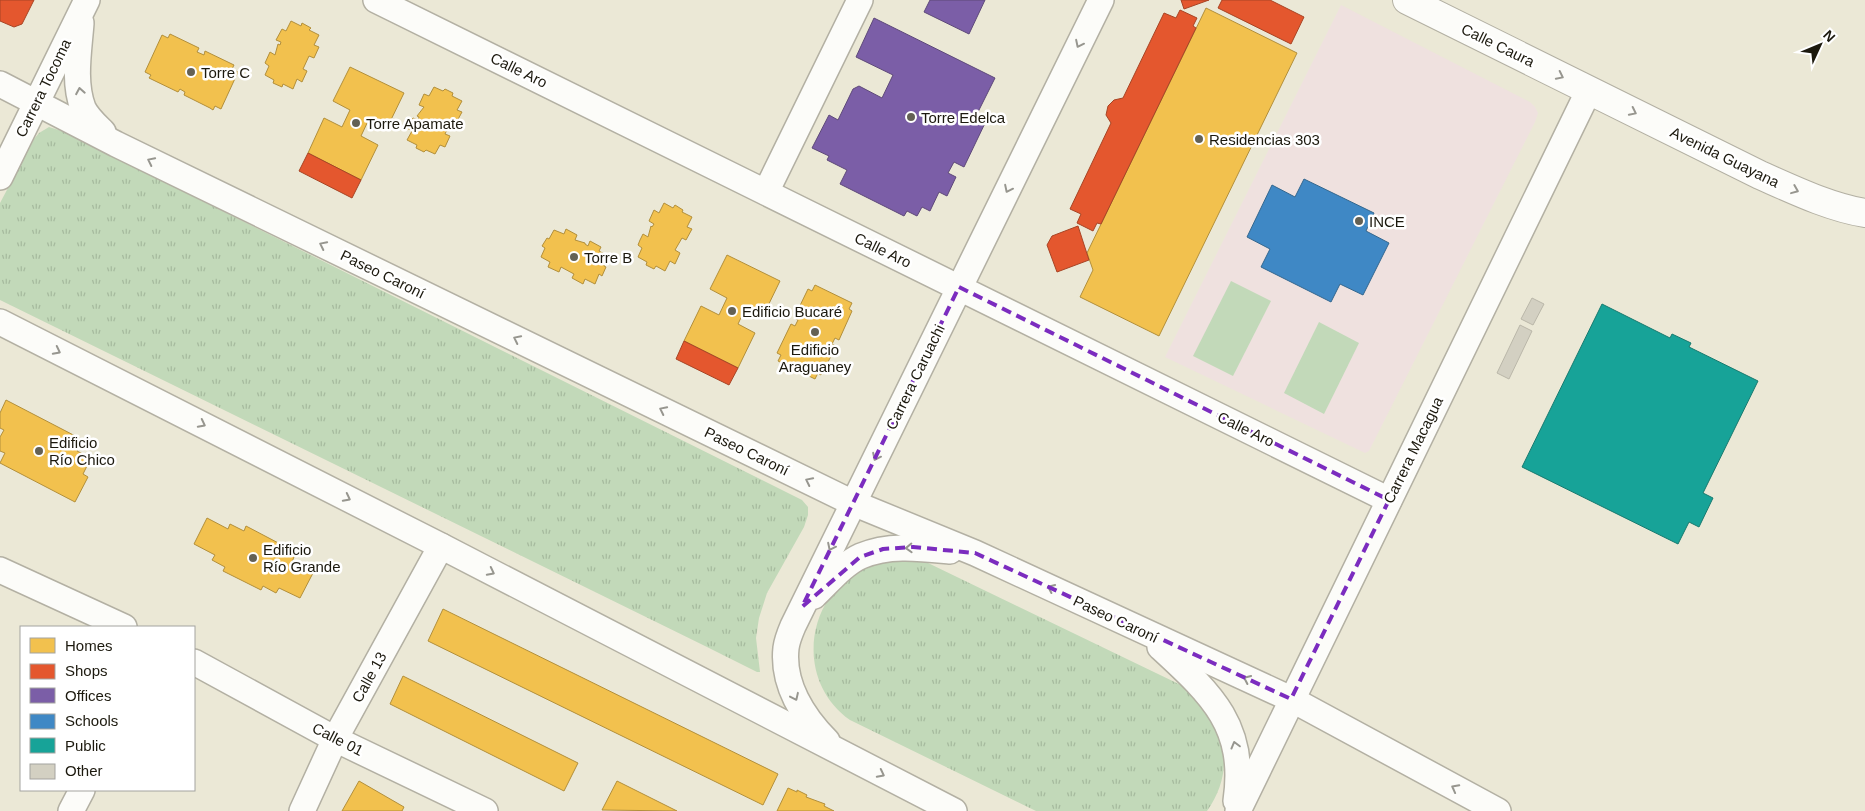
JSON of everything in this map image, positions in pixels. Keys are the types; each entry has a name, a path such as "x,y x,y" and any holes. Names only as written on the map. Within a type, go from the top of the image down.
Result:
{"main road":[{"name":"Calle Caura","path":"1406,0 1589,90"},
{"name":"Avenida Guayana","path":"1589,90 1760,175 1850,211 1865,213"}],"street":[{"name":"Calle Aro","path":"376,0 1389,500"},
{"path":"766,192 860,0"},
{"name":"Carrera Caruachi","path":"838,752 802,712 791,687 785,666 786,646 802,607 1101,0"},
{"path":"84,4 77,72 84,109 94,124 116,144"},
{"name":"Carrera Tocoma","path":"0,177 84,4"},
{"name":"Paseo Caroní","path":"0,84 116,144 853,503 975,553 1291,699 1498,811"},
{"name":"Carrera Macagua","path":"1236,811 1589,90"},
{"path":"0,322 441,546 954,811"},
{"name":"Calle 13","path":"302,811 335,739 441,546"},
{"path":"802,607 860,557 876,552 913,547 975,553"},
{"path":"0,570 122,626"},
{"path":"1143,631 1198,682 1220,709 1232,732 1238,756 1240,780 1236,811"},
{"name":"Calle 01","path":"195,663 335,739 485,811"},
{"path":"71,811 81,791"}],"highlighted area":[{"path":"959,287 1389,500 1291,699 975,553 913,547 883,549 860,557 802,607"}],"shaded area":[{"name":"INCE","path":"1341,5 1530,102 1538,113 1369,451 1365,453 1165,357"}],"green space":[{"path":"49,127 62,131 802,500 808,507 808,515 804,527 767,593 759,618 756,638 760,672 0,300 0,203 34,139 39,133"},
{"path":"1231,281 1271,301 1233,376 1193,356"},
{"path":"1319,322 1359,343 1324,414 1284,393"},
{"path":"916,559 928,563 1185,687 1210,716 1222,743 1224,766 1222,778 1214,800 1207,811 1036,811 850,720 831,702 819,681 814,658 815,635 821,612 834,592 851,575 874,563 889,560"}],"building: Homes":[{"name":"Residencias 303","path":"1206,8 1297,53 1159,336 1080,297 1093,270 1087,253"},
{"path":"291,21 301,26 302,23 311,28 309,30 319,35 314,45 319,47 314,58 309,56 303,69 307,71 302,82 297,79 293,89 283,84 282,87 273,83 274,80 265,75 269,66 265,63 270,52 275,55 278,44 280,45 281,42 276,40 282,29 286,31"},
{"name":"Torre C","path":"170,34 199,48 197,52 204,55 205,51 234,65 232,69 238,72 221,109 215,106 213,110 184,95 185,92 180,89 178,92 149,78 151,75 145,72 162,35 168,38"},
{"name":"Torre Apamate","path":"350,67 404,93 387,128 369,119 361,136 378,145 361,180 308,153 324,118 342,127 350,110 333,101"},
{"path":"434,87 453,93 452,96 462,101 457,110 462,112 456,123 451,121 445,134 450,136 445,147 440,145 435,154 416,148 417,145 407,140 412,131 407,128 413,118 418,120 419,117 417,116 424,107 419,105 424,94 429,96"},
{"path":"664,203 673,208 675,205 683,210 682,212 692,217 687,227 692,229 686,240 682,238 675,250 680,253 675,264 670,261 665,271 656,266 654,269 646,265 647,262 638,257 642,248 638,245 640,240 643,234 648,237 651,226 654,224 649,221 654,210 659,213"},
{"name":"Torre B","path":"566,229 577,235 575,240 588,246 590,241 601,247 599,251 608,256 602,276 599,274 595,284 585,279 583,284 572,278 574,274 561,267 559,272 548,267 550,262 541,257 545,248 542,246 554,230 564,234"},
{"name":"Edificio Bucaré","path":"727,255 780,281 763,316 746,307 738,324 755,333 738,368 684,341 701,306 719,315 727,298 710,289"},
{"name":"Edificio Araguaney","path":"815,285 852,303 849,309 852,311 839,340 835,338 832,344 836,346 823,372 821,375 818,373 815,379 778,361 781,355 777,353 791,324 795,326 798,320 794,318 808,289 812,291"},
{"name":"Edificio Río Chico","path":"6,400 83,440 77,451 91,458 83,474 88,477 75,502 0,463 5,453 0,451 0,437 4,430 0,428 0,413"},
{"name":"Edificio Río Grande","path":"207,518 228,529 230,524 244,531 246,526 284,546 281,550 294,557 292,562 313,573 300,598 279,588 276,593 263,586 261,590 223,571 225,567 212,560 215,555 194,544"},
{"path":"443,609 778,774 763,805 428,641"},
{"path":"403,676 578,763 564,791 390,704"},
{"path":"359,781 404,807 402,811 342,811"},
{"path":"617,781 677,811 602,810"},
{"path":"788,788 797,792 797,790 807,795 806,797 825,804 824,806 834,811 777,811"}],"building: Shops":[{"path":"0,0 34,0 22,24 14,27 0,21"},
{"path":"1181,0 1209,0 1184,9"},
{"path":"1222,0 1270,0 1304,17 1291,44 1218,8"},
{"path":"1180,10 1197,18 1193,26 1196,28 1101,224 1097,223 1093,231 1077,223 1081,214 1070,209 1111,123 1106,115 1108,106 1114,100 1123,98 1164,13 1176,18"},
{"path":"308,153 361,180 352,198 299,171"},
{"path":"1078,226 1089,260 1057,272 1047,245 1052,236"},
{"path":"684,341 738,368 729,385 676,359"}],"building: Offices":[{"path":"930,0 985,0 969,34 924,12"},
{"name":"Torre Edelca","path":"874,18 995,78 977,114 987,119 964,167 954,162 948,173 956,177 947,196 939,192 930,211 922,207 917,216 907,211 904,216 840,184 847,170 827,160 829,156 812,148 829,115 838,120 853,89 859,86 882,98 893,75 856,57"}],"building: Schools":[{"path":"1304,179 1374,213 1366,231 1389,243 1363,295 1340,284 1331,302 1261,267 1270,249 1247,237 1272,185 1295,197"}],"building: Public":[{"path":"1602,304 1670,338 1672,334 1691,343 1689,347 1758,381 1703,493 1713,498 1699,527 1689,522 1678,544 1522,467"}],"building: Other":[{"path":"1532,298 1544,304 1533,325 1521,319"},
{"path":"1520,325 1532,331 1509,379 1497,373"}],"place":[{"name":"Torre C","path":"191,72"},
{"name":"Torre Edelca","path":"911,117"},
{"name":"Torre Apamate","path":"356,123"},
{"name":"Residencias 303","path":"1199,139"},
{"name":"INCE","path":"1359,221"},
{"name":"Torre B","path":"574,257"},
{"name":"Edificio Bucaré","path":"732,311"},
{"name":"Edificio Araguaney","path":"815,332"},
{"name":"Edificio Río Chico","path":"39,451"},
{"name":"Edificio Río Grande","path":"253,558"}]}
